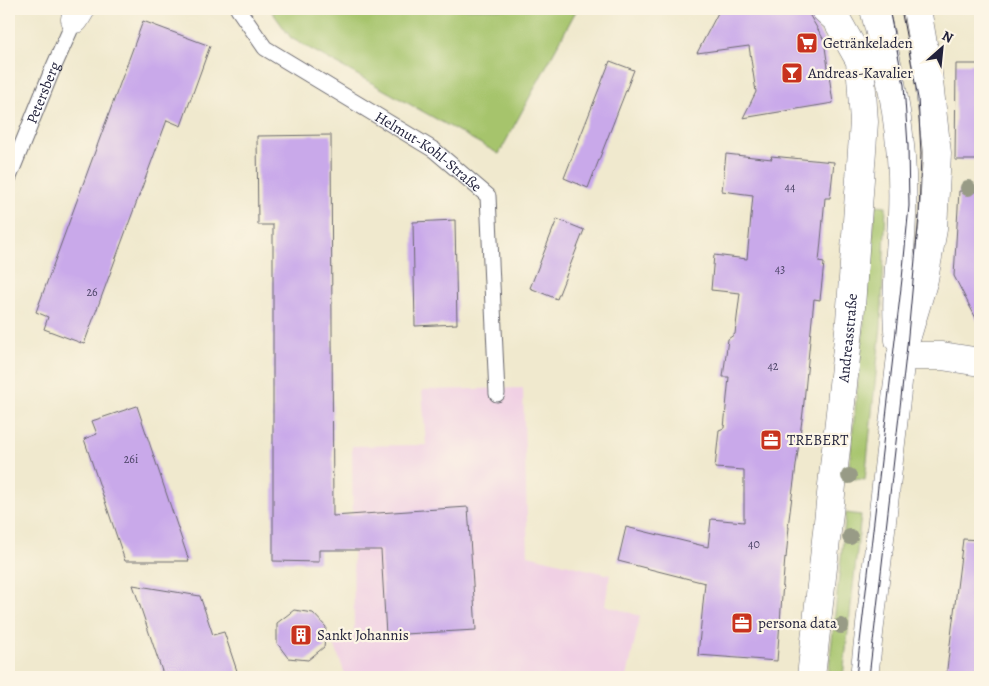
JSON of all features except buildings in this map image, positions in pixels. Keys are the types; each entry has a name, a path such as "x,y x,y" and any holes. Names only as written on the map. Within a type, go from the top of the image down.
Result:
{"street":[{"name":"Andreasstraße","path":"811,677 850,321 864,122 860,61 837,20 825,9"},
{"path":"874,9 887,58 897,111 902,161 902,214 897,324 901,356"},
{"path":"864,677 901,356 924,279 933,229 937,153 928,73 917,9"},
{"path":"901,356 942,356 980,362"}],"lane":[{"name":"Helmut-Kohl-Straße","path":"238,9 265,48 434,150 488,196 497,394"},
{"name":"Petersberg","path":"9,177 51,73 78,14"}],"shaded area":[{"path":"523,388 528,555 610,575 605,605 640,616 627,677 346,677 332,638 354,632 352,446 426,445 422,390"}],"green space":[{"path":"270,9 577,9 499,154 291,38"},
{"path":"876,205 886,206 881,326 865,480 848,478"},
{"path":"846,513 861,515 843,677 828,677"}],"tram line":[{"path":"856,677 909,206 904,85 889,9"},
{"path":"869,677 907,346 919,216 921,153 918,98 901,9"}],"place":[{"name":"Getränkeladen","path":"807,43"},
{"name":"Andreas-Kavalier","path":"792,73"},
{"name":"TREBERT","path":"771,440"},
{"name":"persona data","path":"742,623"},
{"name":"Sankt Johannis","path":"301,635"}]}
